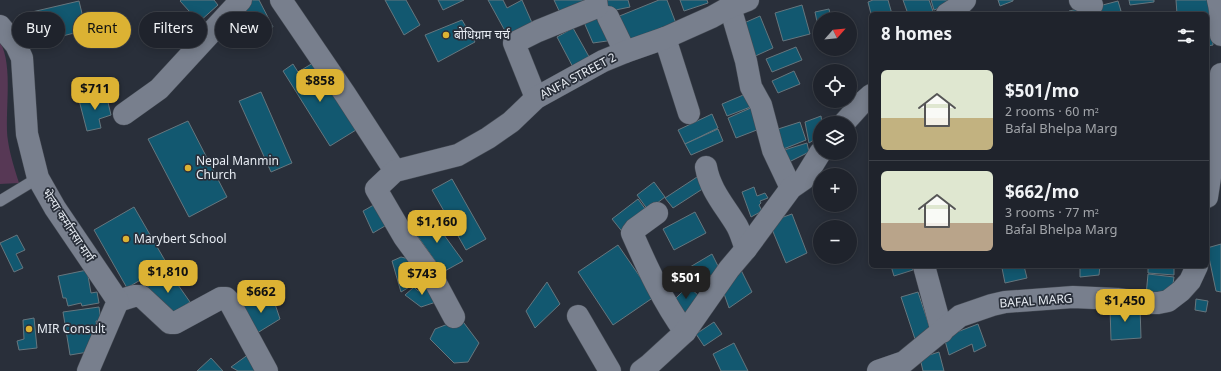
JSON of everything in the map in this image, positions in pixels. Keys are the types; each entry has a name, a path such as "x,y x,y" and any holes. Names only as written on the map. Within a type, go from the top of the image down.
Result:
{"street":[{"path":"124,114 159,89 241,0"},
{"path":"281,0 395,171 376,189 404,237 431,274 454,317"},
{"path":"950,12 965,0"},
{"path":"1218,0 1220,9 1221,35"},
{"path":"739,4 746,61 751,87 761,105 772,150 791,188"},
{"name":"ANFA STREET 2","path":"395,171 458,155 488,138 511,122 536,98 603,61 665,38 739,4"},
{"path":"536,98 514,43 538,31 597,8 602,9 625,52"},
{"name":"भेल्पा कर्मानसा मार्ग","path":"0,26 16,45 22,58 27,134 38,178 55,208 118,301"},
{"path":"665,38 689,113"},
{"path":"1209,183 1214,151 1221,74"},
{"path":"850,116 869,97"},
{"path":"641,371 685,332 729,269 746,249 791,188 804,179 816,160"},
{"path":"706,167 708,180 738,228 746,249"},
{"path":"1209,201 1221,202"},
{"path":"657,213 635,229 632,233 644,260 673,315 685,332"},
{"path":"925,268 942,332"},
{"name":"BAFAL MARG","path":"878,371 906,366 960,316 992,304 1073,297 1158,303 1168,301 1182,291 1190,281 1196,268"},
{"path":"88,371 118,301 134,296 141,296 170,323 175,323 221,298 226,298 267,371"},
{"path":"578,316 610,371"}],"lane":[{"path":"0,201 38,178"}],"shaded area":[{"path":"0,42 7,64 8,141 19,183 0,184"}],"building":[{"path":"214,0 218,5 207,15 207,12 190,12 180,1"},
{"path":"251,0 259,0 265,12 242,12 239,7"},
{"path":"385,0 406,0 420,25 404,35"},
{"path":"438,0 464,0 443,10"},
{"path":"488,0 503,0 507,8 522,0 533,25 510,40"},
{"path":"554,0 592,0 561,15"},
{"path":"604,0 628,0 630,7 606,12"},
{"path":"659,0 667,0 677,26 630,49 617,17"},
{"path":"680,0 707,0 708,3 684,11"},
{"path":"873,0 888,0 891,12 870,12 868,2"},
{"path":"903,0 929,0 933,12 907,12"},
{"path":"931,0 955,0 956,2 934,10"},
{"path":"998,0 1013,0 1013,1 1000,6"},
{"path":"1129,0 1154,0 1154,2 1130,5"},
{"path":"1176,0 1208,0 1213,45 1209,46 1209,12 1177,12"},
{"path":"79,1 82,12 73,12 73,33 65,35 65,12 32,12"},
{"path":"1118,1 1121,11 1100,12 1099,6"},
{"path":"802,5 810,34 783,41 775,13"},
{"path":"1083,8 1084,12 1069,12"},
{"path":"829,9 830,12 815,12"},
{"path":"597,12 613,35 607,41 593,43 583,20"},
{"path":"760,16 773,48 751,58 737,26"},
{"path":"462,20 475,42 438,62 425,35"},
{"path":"573,28 592,62 575,71 557,37"},
{"path":"796,47 802,60 772,72 766,59"},
{"path":"313,63 356,130 330,146 283,71 293,64 298,72"},
{"path":"794,71 800,84 778,93 772,81"},
{"path":"261,92 292,163 271,172 239,101"},
{"path":"748,93 753,106 727,116 722,104"},
{"path":"106,94 111,115 99,119 101,128 87,131 79,100"},
{"path":"753,107 762,128 736,138 728,118"},
{"path":"712,114 718,128 685,144 678,130"},
{"path":"813,119 813,140 809,143 805,122"},
{"name":"Nepal Manmin Church","path":"188,121 227,197 189,217 148,139"},
{"path":"800,122 806,140 781,150 775,130"},
{"path":"718,129 723,141 691,155 685,144"},
{"path":"807,143 809,152 787,163 781,151"},
{"path":"697,177 704,188 673,208 665,198"},
{"path":"452,179 486,239 466,250 432,190"},
{"path":"654,182 665,197 648,210 637,195"},
{"path":"754,187 757,196 765,193 768,198 760,201 761,203 759,205 762,211 751,217 742,192"},
{"path":"638,199 649,214 624,234 612,219"},
{"path":"379,202 390,223 373,233 363,211"},
{"name":"Marybert School","path":"134,207 167,264 127,288 94,230"},
{"path":"695,212 706,233 674,250 663,229"},
{"path":"792,214 807,253 786,263 769,222"},
{"path":"431,217 463,261 443,272 411,227"},
{"path":"17,235 25,250 16,254 23,268 14,272 0,243"},
{"path":"1221,244 1221,292 1216,291 1209,258 1209,247"},
{"path":"618,245 654,297 613,325 578,272"},
{"path":"712,254 720,270 699,282 690,267"},
{"path":"401,257 417,261 426,277 401,292 392,261"},
{"path":"892,268 912,268 913,270 894,276"},
{"path":"1002,268 1024,268 1027,278 1005,283"},
{"path":"1080,268 1100,268 1099,275 1080,277"},
{"path":"1148,268 1174,268 1174,275 1148,273"},
{"path":"87,270 91,293 97,292 99,303 82,306 81,303 68,306 66,298 63,298 58,276"},
{"path":"741,270 752,292 729,308 722,288"},
{"path":"169,272 190,302 168,317 147,287"},
{"path":"1148,274 1174,277 1171,298 1146,296"},
{"path":"547,282 560,304 535,328 526,311"},
{"path":"429,285 436,302 421,307 405,295 414,287 418,291"},
{"path":"688,286 700,297 684,314 672,302"},
{"path":"918,292 932,334 915,339 901,297"},
{"path":"272,295 280,319 254,335 241,306"},
{"path":"1196,299 1208,301 1206,312 1195,310"},
{"path":"99,307 101,321 96,321 99,336 94,351 70,355 63,312"},
{"path":"1140,307 1141,338 1111,340 1110,308"},
{"name":"MIR Consult","path":"34,318 37,348 19,350 17,341 24,339 23,320"},
{"path":"461,319 479,343 468,362 454,363 430,339 435,329"},
{"path":"714,322 722,334 704,346 696,334"},
{"path":"978,324 986,346 974,352 972,344 949,355 944,337"},
{"path":"734,343 748,371 721,371 713,354"},
{"path":"939,352 944,371 923,371 920,358"},
{"path":"249,354 261,371 238,371 231,367"},
{"path":"211,358 223,371 197,371"}],"place":[{"name":"बोधिग्राम चर्च","path":"446,35"},
{"name":"Nepal Manmin Church","path":"188,168"},
{"name":"Marybert School","path":"126,239"},
{"name":"MIR Consult","path":"29,329"}]}
